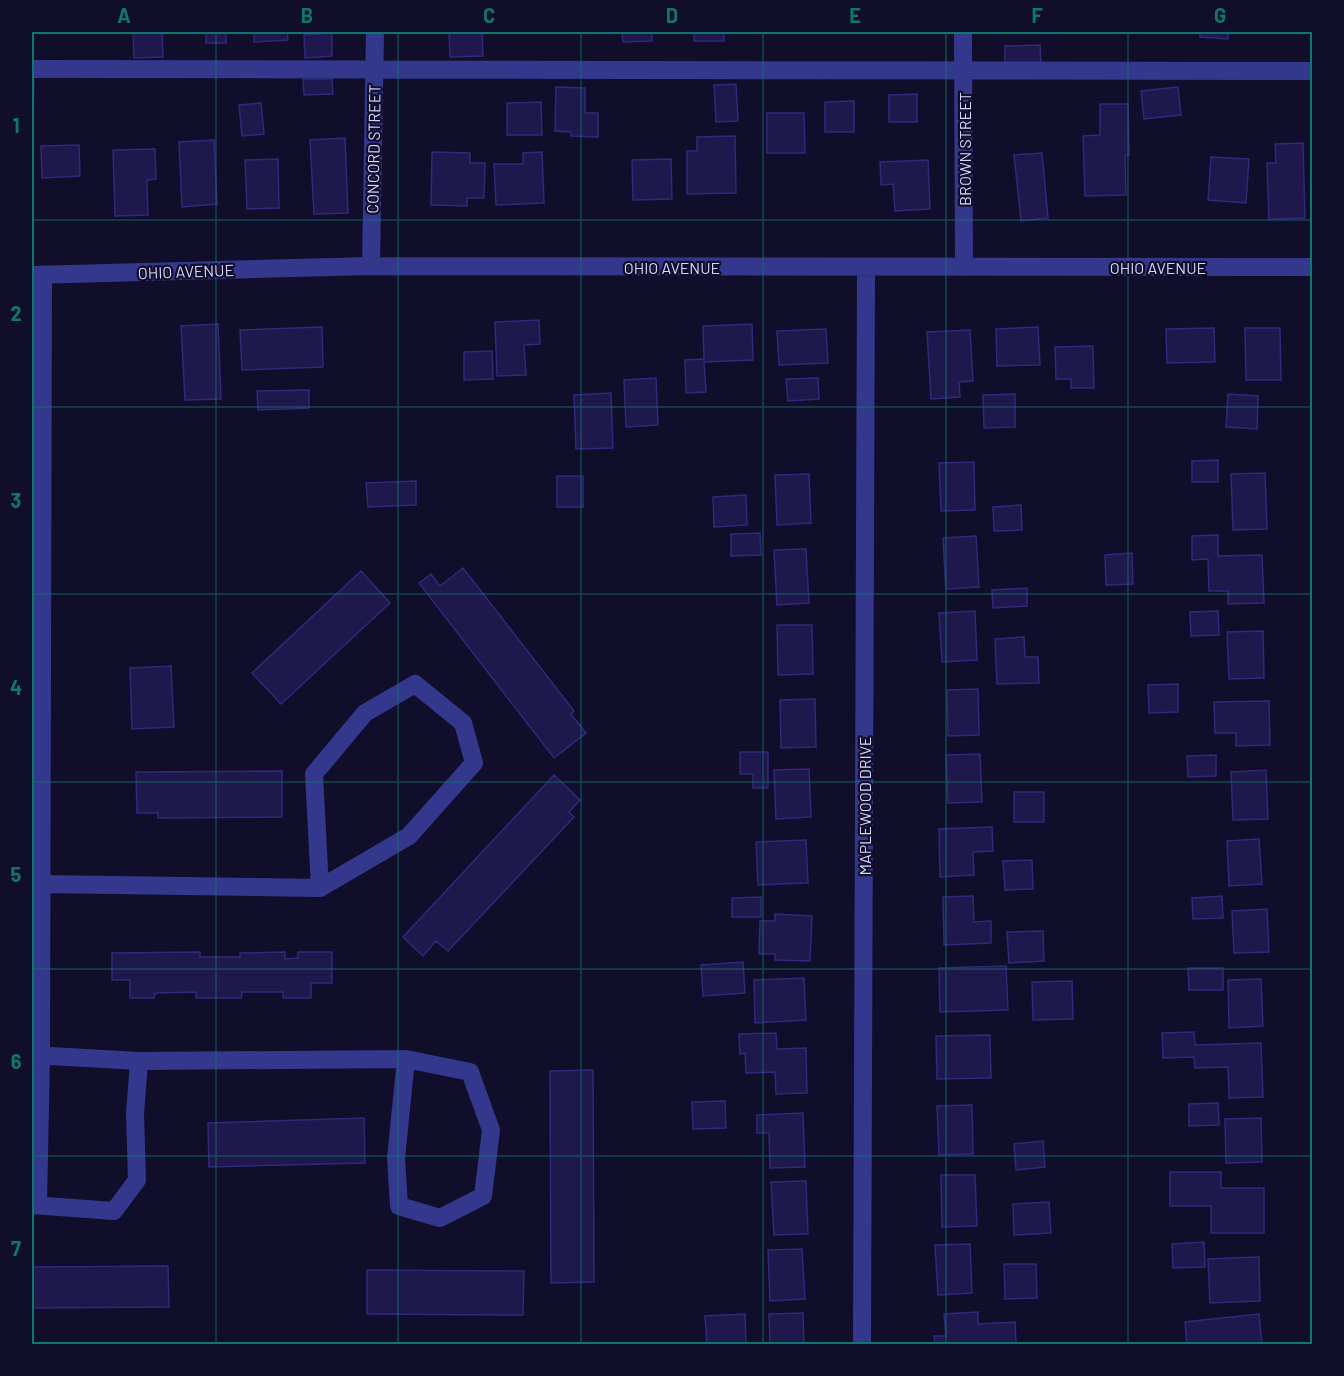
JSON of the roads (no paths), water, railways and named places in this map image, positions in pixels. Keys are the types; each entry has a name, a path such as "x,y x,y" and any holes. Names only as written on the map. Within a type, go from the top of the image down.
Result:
{"street":[{"name":"CONCORD STREET","path":"371,266 375,32"},
{"name":"BROWN STREET","path":"963,32 964,267"},
{"path":"32,69 1312,71"},
{"name":"OHIO AVENUE","path":"37,275 371,266 1312,267"},
{"name":"MAPLEWOOD DRIVE","path":"862,1344 866,268"},
{"path":"37,275 37,732 42,884 36,1055 35,1204 114,1211 137,1180 135,1114 139,1060"},
{"path":"42,884 320,888 409,836 474,763 463,723 415,684 364,713 314,774 320,888"},
{"path":"36,1055 139,1060 406,1059 470,1072 491,1130 483,1196 440,1218 399,1206 396,1158 406,1059"}]}
